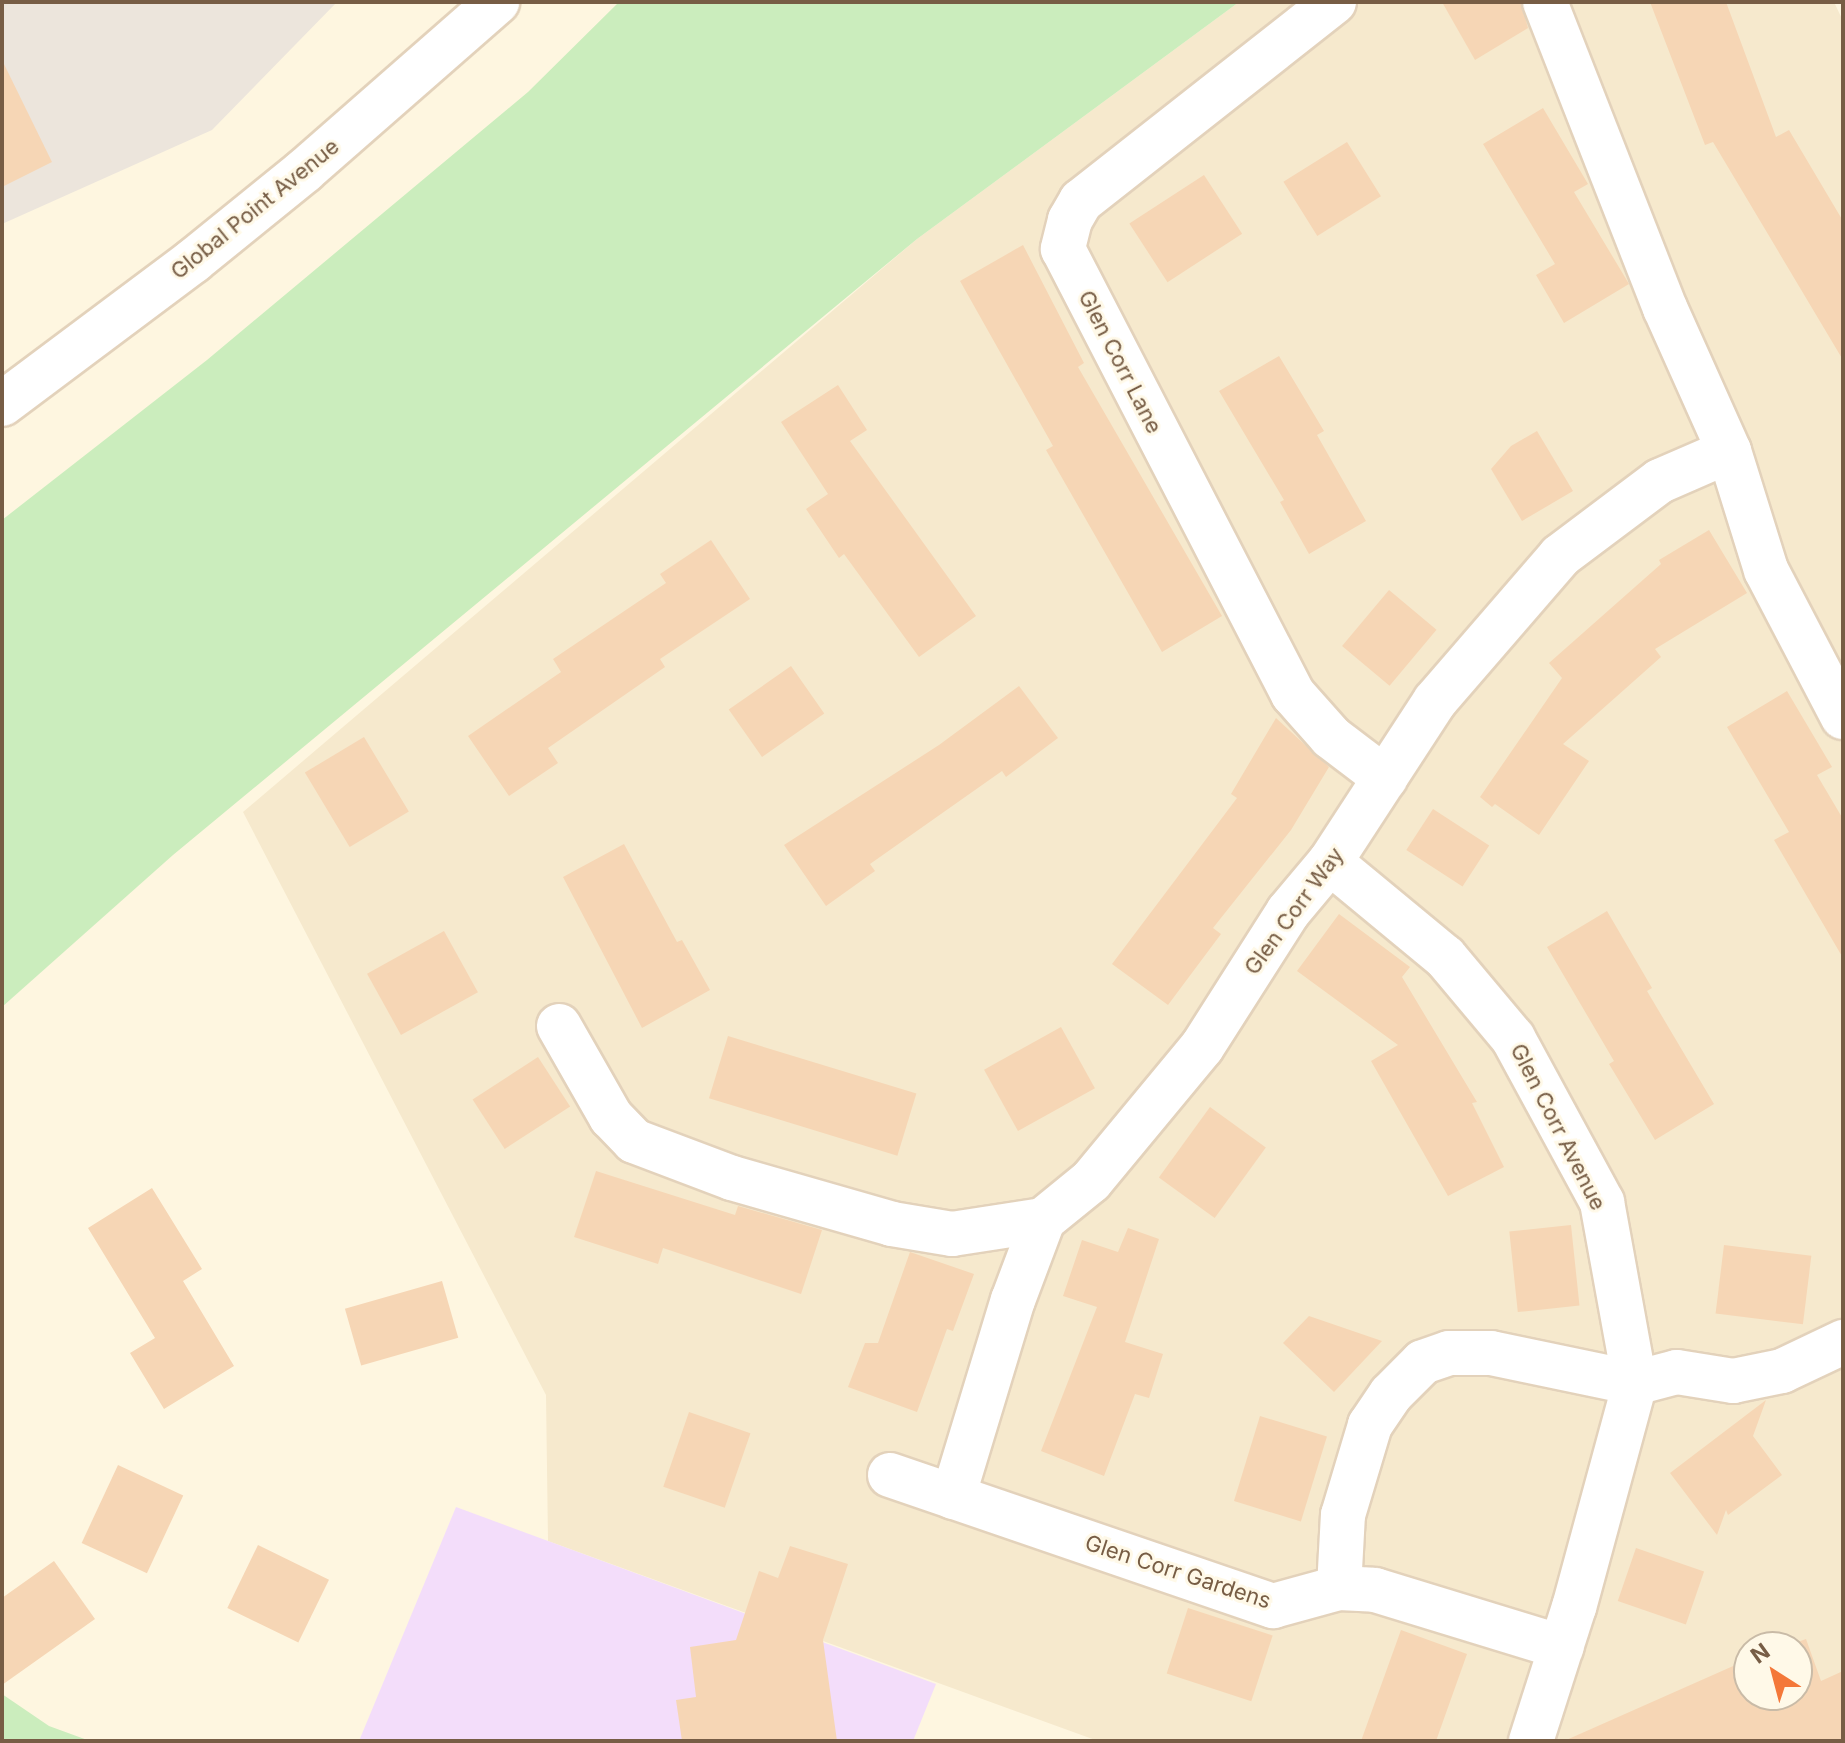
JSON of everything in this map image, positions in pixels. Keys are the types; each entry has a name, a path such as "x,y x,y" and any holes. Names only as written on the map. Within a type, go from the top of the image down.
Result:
{"street":[{"name":"Global Point Avenue","path":"2,404 267,201 497,2"},
{"name":"Glen Corr Lane","path":"1334,2 1081,201 1070,220 1063,249 1293,694 1331,737 1385,778"},
{"path":"1545,2 1665,308 1729,451 1766,570 1843,717"},
{"name":"Glen Corr Way","path":"1043,1220 1091,1181 1202,1047 1288,912 1330,862 1435,701 1560,556 1660,481 1729,451"},
{"name":"Glen Corr Avenue","path":"1330,862 1445,957 1513,1038 1602,1202 1635,1383 1561,1647 1531,1741"},
{"path":"559,1026 611,1117 634,1141 732,1178 892,1224 952,1234 1043,1220 1013,1300 953,1497"},
{"path":"1339,1588 1343,1515 1370,1425 1391,1394 1423,1362 1449,1353 1491,1353 1635,1383 1677,1372 1733,1381 1782,1371 1843,1342"},
{"name":"Glen Corr Gardens","path":"890,1475 1273,1606 1339,1588 1375,1590 1561,1647"}],"shaded area":[{"path":"2,2 337,2 212,130 2,224"},
{"path":"1239,2 1834,2 1843,21 1843,1741 1098,1741 548,1541 546,1395 243,812 917,239"},
{"path":"456,1507 936,1684 913,1741 359,1741"}],"green space":[{"path":"619,2 1239,2 917,239 173,855 2,1007 2,520 207,360 528,92"},
{"path":"2,1694 49,1726 90,1741 2,1741"}],"building":[{"path":"1442,2 1521,2 1528,28 1475,60"},
{"path":"1650,2 1726,2 1776,137 1789,130 1843,221 1843,360 1713,142 1705,145"},
{"path":"2,60 52,162 2,187"},
{"path":"1543,108 1588,184 1574,192 1629,284 1564,323 1536,275 1555,264 1483,144"},
{"path":"1347,142 1381,196 1317,236 1283,182"},
{"path":"1204,175 1242,234 1167,282 1129,223"},
{"path":"1023,245 1084,363 1078,367 1222,616 1162,652 1046,450 1053,446 960,281"},
{"path":"1279,356 1324,431 1317,435 1366,521 1309,554 1280,502 1284,500 1219,391"},
{"path":"838,385 867,430 850,441 976,616 919,657 844,554 839,558 806,509 828,494 781,422"},
{"path":"1537,431 1573,491 1522,521 1491,469 1511,446"},
{"path":"1709,530 1747,593 1655,649 1661,657 1563,744 1589,761 1539,835 1495,804 1492,807 1480,797 1562,678 1549,663 1661,564 1659,560"},
{"path":"711,540 750,599 660,659 665,667 548,748 558,763 509,796 468,736 561,672 553,659 666,583 660,574"},
{"path":"1389,590 1436,630 1390,686 1342,646"},
{"path":"791,666 824,714 762,757 729,710"},
{"path":"1019,686 1058,738 1006,777 1002,771 870,864 875,871 826,906 784,845 939,745"},
{"path":"1787,691 1832,767 1817,775 1843,819 1843,958 1774,840 1789,832 1727,727"},
{"path":"1276,718 1329,767 1291,830 1213,928 1221,934 1168,1005 1112,964 1237,798 1231,794"},
{"path":"364,737 409,812 350,847 305,773"},
{"path":"1433,809 1489,845 1463,887 1406,850"},
{"path":"624,844 677,942 682,940 710,990 642,1028 563,877"},
{"path":"1607,911 1652,988 1647,991 1714,1104 1655,1140 1609,1064 1614,1061 1547,947"},
{"path":"1339,914 1410,967 1402,977 1477,1102 1472,1103 1504,1167 1448,1196 1371,1061 1398,1045 1297,971"},
{"path":"444,931 478,992 401,1035 367,974"},
{"path":"1061,1027 1095,1088 1018,1131 984,1070"},
{"path":"728,1036 916,1094 897,1156 709,1098"},
{"path":"538,1057 570,1106 505,1149 473,1099"},
{"path":"1210,1107 1266,1148 1215,1218 1159,1177"},
{"path":"596,1171 735,1215 738,1206 822,1230 801,1294 663,1248 658,1264 574,1237"},
{"path":"152,1188 202,1269 183,1281 234,1366 164,1409 130,1353 155,1338 88,1228"},
{"path":"1571,1225 1579,1306 1518,1312 1509,1231"},
{"path":"1128,1228 1159,1239 1125,1342 1163,1354 1149,1398 1135,1394 1104,1476 1041,1451 1097,1307 1063,1296 1082,1240 1118,1252"},
{"path":"1724,1245 1811,1256 1803,1324 1716,1313"},
{"path":"910,1252 974,1274 953,1331 947,1329 917,1412 848,1387 865,1343 878,1343"},
{"path":"442,1281 458,1338 361,1366 345,1309"},
{"path":"1309,1316 1382,1341 1334,1392 1283,1343"},
{"path":"1766,1400 1753,1436 1782,1475 1728,1515 1726,1510 1717,1535 1670,1473"},
{"path":"689,1412 750,1433 725,1508 663,1487"},
{"path":"1260,1416 1327,1436 1301,1522 1234,1501"},
{"path":"118,1465 183,1495 147,1573 82,1543"},
{"path":"258,1545 329,1580 298,1643 227,1608"},
{"path":"790,1546 848,1564 823,1640 837,1741 682,1741 676,1700 696,1697 690,1647 736,1640 759,1571 778,1578"},
{"path":"1636,1548 1704,1571 1686,1624 1618,1601"},
{"path":"54,1561 95,1619 2,1685 2,1598"},
{"path":"1188,1608 1273,1636 1251,1701 1167,1674"},
{"path":"1401,1630 1467,1654 1436,1741 1361,1741"},
{"path":"1813,1659 1821,1681 1843,1671 1843,1741 1564,1741 1733,1666 1733,1711 1813,1711"}]}
